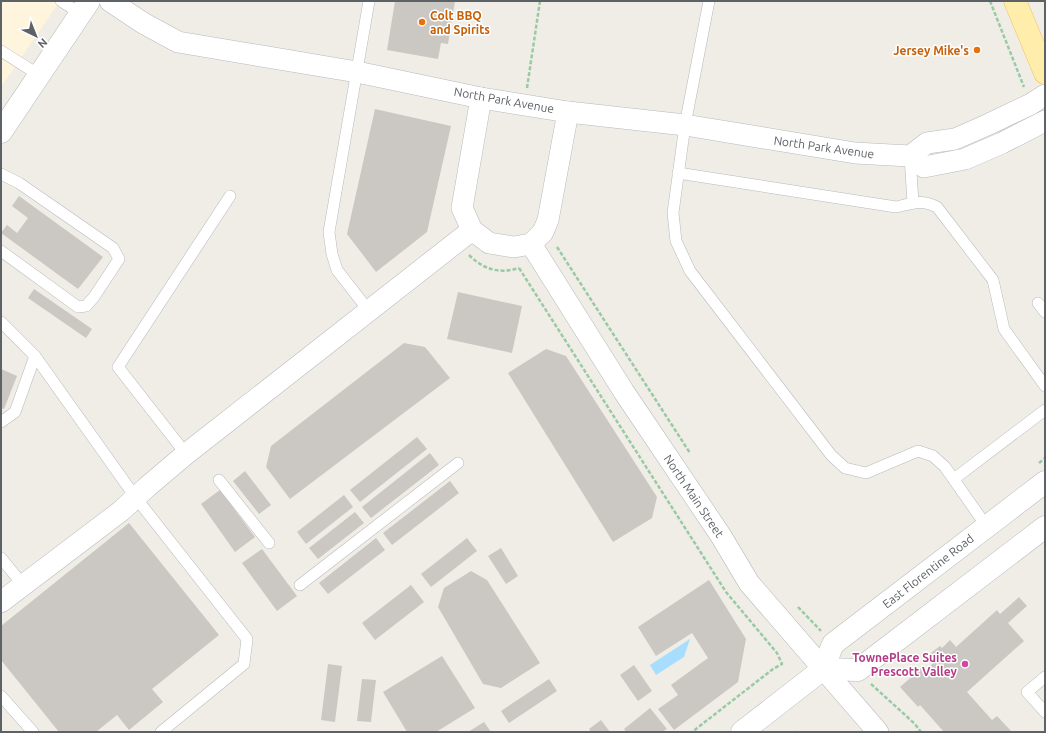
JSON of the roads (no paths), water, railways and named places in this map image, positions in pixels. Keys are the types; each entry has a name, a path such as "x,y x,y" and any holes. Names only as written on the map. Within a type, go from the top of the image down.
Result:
{"main road":[{"path":"1015,1 1045,73"}],"street":[{"name":"North Park Avenue","path":"110,1 143,23 178,42 357,72 481,98 568,112 685,125 855,153 910,156"},
{"path":"3,124 85,8"},
{"path":"1035,93 1031,104 955,139 927,143 910,156 924,167 965,159 1002,144 1045,120"},
{"path":"481,98 462,208 472,230 489,243 514,247 530,244 543,232 548,220 568,112"},
{"path":"1,602 121,511 186,454 472,230"},
{"name":"North Main Street","path":"530,244 624,392 721,536 749,584 878,732"},
{"name":"East Florentine Road","path":"823,670 833,644 1045,482"},
{"path":"742,732 823,670 858,670 1045,527"}],"lane":[{"path":"61,1 85,8"},
{"path":"369,1 329,232 332,254 337,270 369,311"},
{"path":"709,1 685,125 673,214 676,241 690,271 831,455 845,468 866,473 918,451 933,456 945,467 986,526"},
{"path":"1,51 39,75"},
{"path":"910,156 913,203"},
{"path":"678,173 896,207 913,203 928,202 937,207 994,280 1004,329 1045,386"},
{"path":"1,174 19,183 113,248 119,260 94,297 86,306 78,306 1,251"},
{"path":"186,454 118,367 230,196"},
{"path":"1,322 35,356 136,498 247,639 244,664 161,732"},
{"path":"1,422 15,412 35,356"},
{"path":"954,479 1045,410"},
{"path":"300,585 458,463"},
{"path":"219,480 269,542"},
{"path":"1,558 23,585"},
{"path":"1045,677 1027,692 1045,712"},
{"path":"1,696 34,732"}],"water":[{"path":"690,639 684,657 656,675 650,665"}],"place":[{"name":"Colt BBQ and Spirits","path":"422,22"},
{"name":"Jersey Mike's","path":"977,50"},
{"name":"TownePlace Suites Prescott Valley","path":"965,664"}]}
